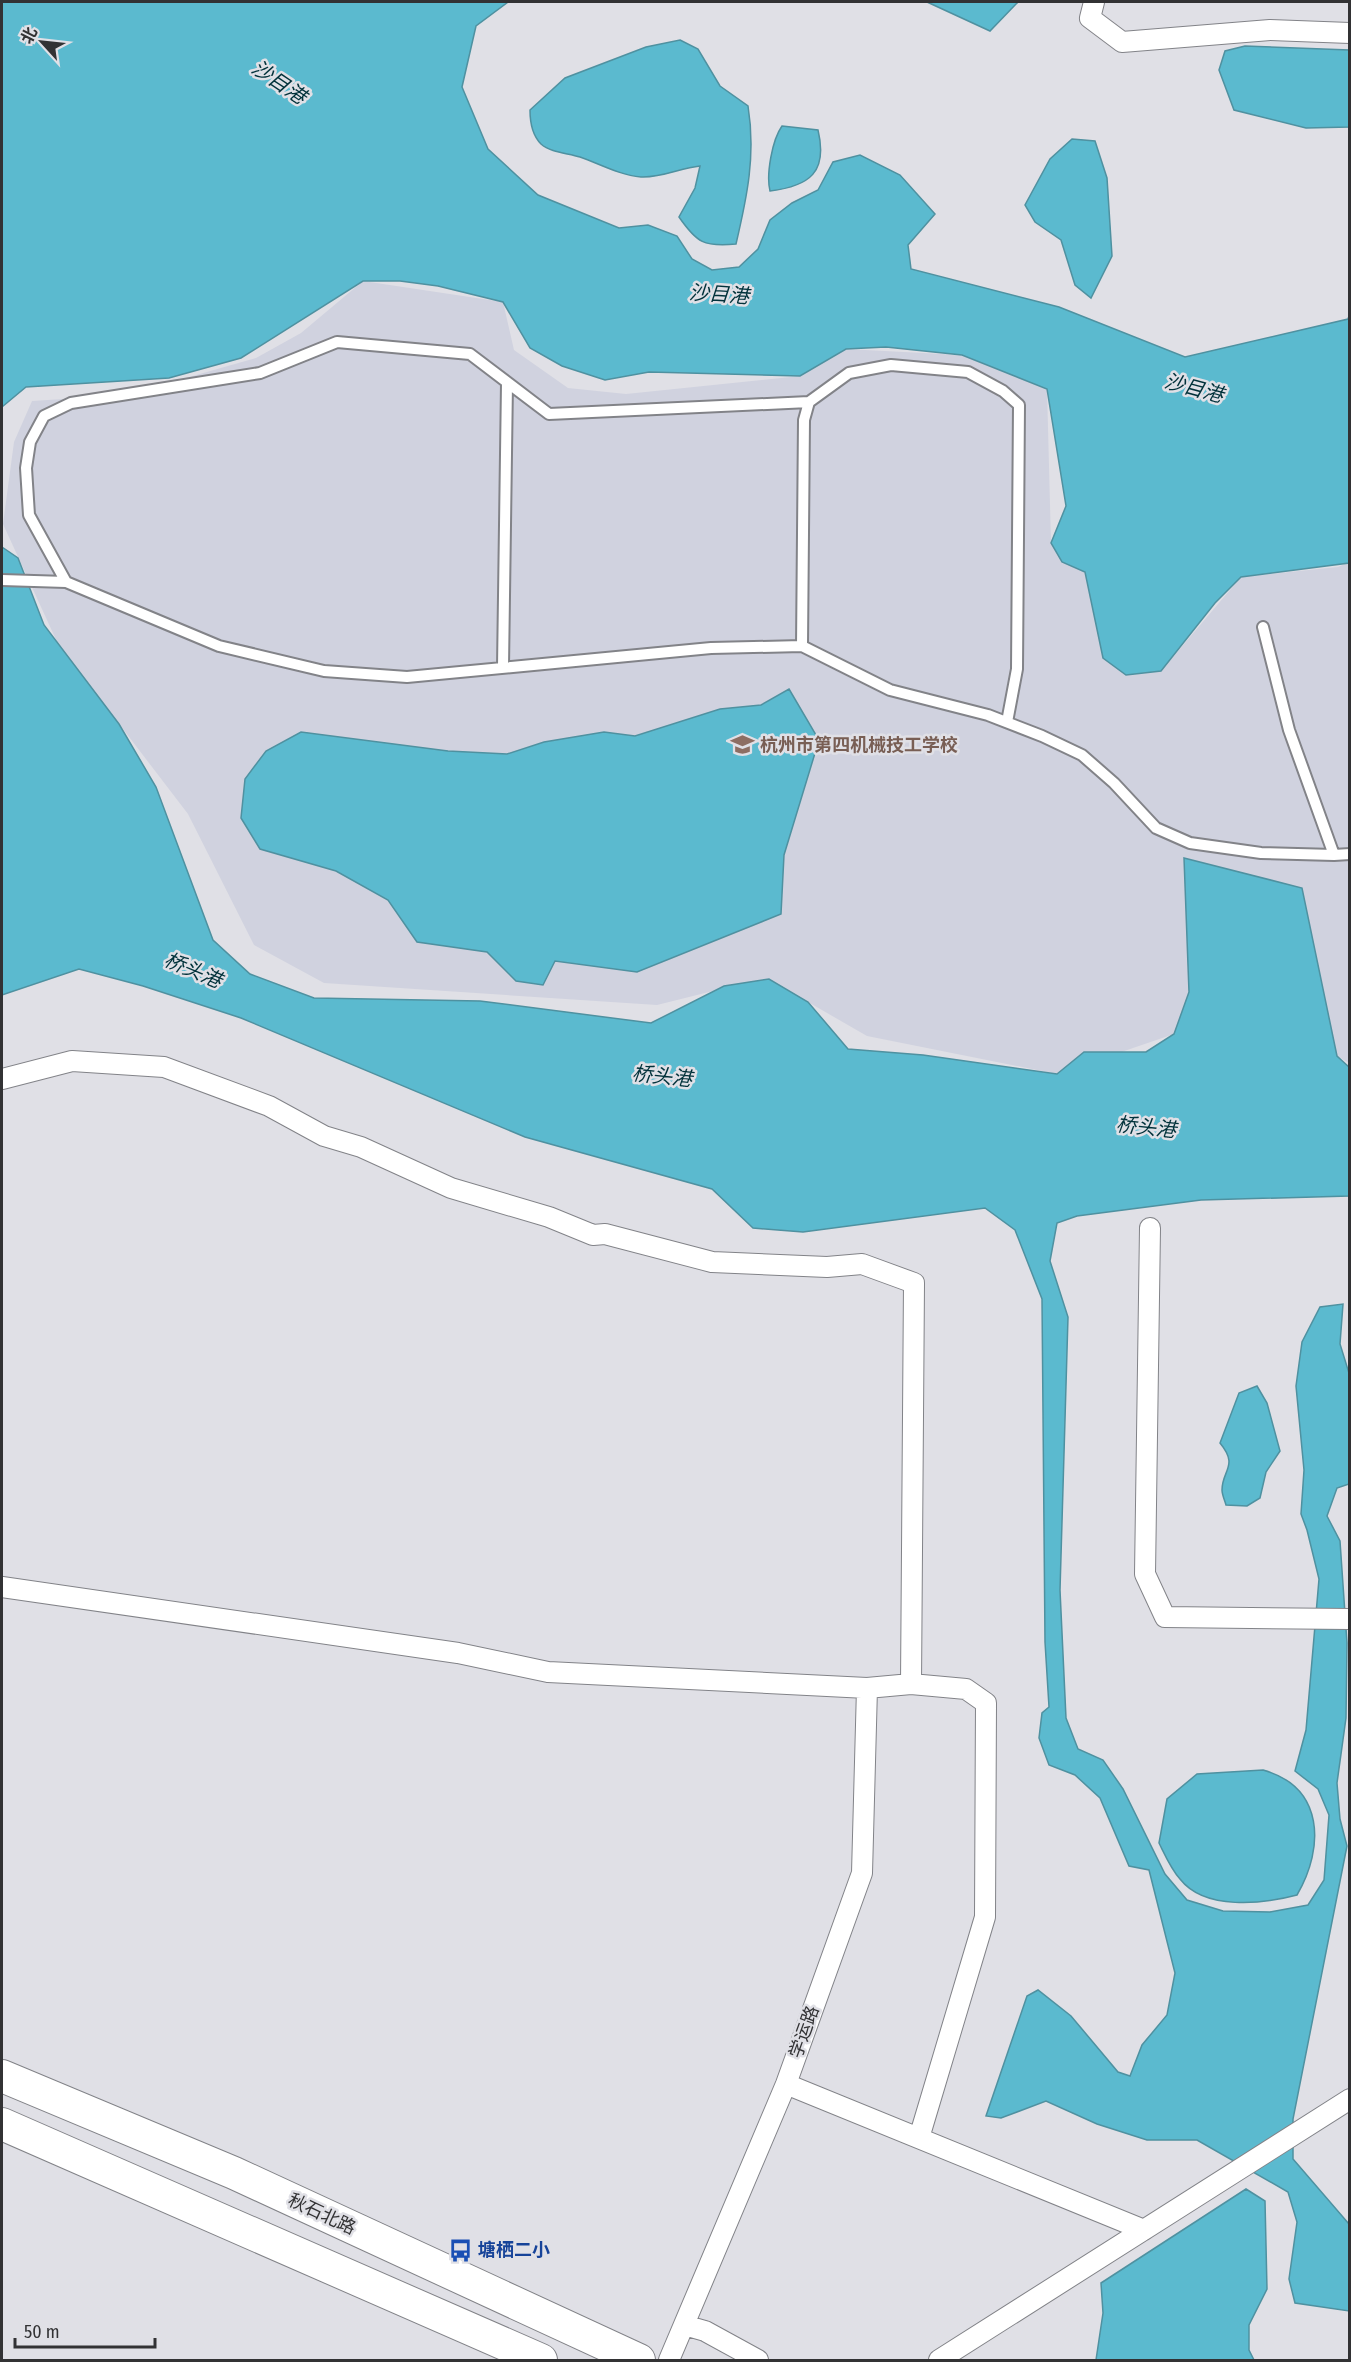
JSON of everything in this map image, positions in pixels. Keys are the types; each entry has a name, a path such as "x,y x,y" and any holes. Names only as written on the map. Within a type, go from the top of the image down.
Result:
{"main road":[{"name":"秋石北路","path":"2,2076 234,2173 639,2361"},
{"path":"2,2124 541,2361"}],"street":[{"path":"1094,2 1090,18 1122,42 1270,30 1350,33"},
{"path":"2,1079 72,1061 164,1067 269,1106 324,1136 361,1147 451,1188 549,1217 593,1235 605,1234 712,1262 827,1267 862,1264 914,1283 911,1684"},
{"path":"1150,1228 1144,1574 1165,1617 1350,1619"},
{"path":"2,1587 458,1653 548,1672 867,1688 911,1684 966,1689 986,1703 986,1917 919,2138"},
{"name":"学运路","path":"669,2361 786,2084 862,1873 867,1688"},
{"path":"786,2084 1144,2230"},
{"path":"939,2361 1350,2099"},
{"path":"684,2325 705,2331 758,2361"}],"lane":[{"path":"66,582 28,515 26,468 30,442 44,416 71,403 260,374 337,342 470,354 549,414 809,402 849,373 891,365 968,372 1003,391 1019,405 1017,669 1008,722"},
{"path":"504,667 507,382"},
{"path":"802,646 804,420 809,402"},
{"path":"2,580 66,582 219,646 324,671 407,676 711,648 802,646 890,690 1008,722 1082,755 1114,783 1156,828 1190,843 1261,853 1350,854"},
{"path":"1263,627 1289,730 1334,855"}],"shaded area":[{"name":"杭州市第四机械技工学校","path":"363,281 503,302 514,350 568,388 626,394 800,376 846,349 962,355 1047,389 1051,543 1062,562 1085,572 1103,658 1161,671 1241,577 1338,567 1349,562 1349,1063 1337,1056 1302,888 1185,858 1189,992 1174,1034 1057,1074 867,1036 808,1002 749,982 657,1005 324,983 254,945 188,814 58,644 3,524 14,442 32,401 126,395 256,358 301,333"}],"water":[{"name":"沙目港","path":"2,2 508,2 476,26 462,87 488,149 538,195 619,228 648,225 677,236 692,259 712,270 739,267 758,249 770,220 792,203 818,190 833,162 860,155 900,175 935,214 908,245 911,269 1059,307 1185,357 1348,319 1349,316 1349,563 1241,577 1215,603 1161,671 1126,675 1103,658 1085,572 1062,562 1051,543 1066,506 1047,389 962,355 886,347 846,349 800,376 649,372 605,380 562,366 530,348 503,302 438,286 400,281 363,281 241,358 169,378 26,387 2,407"},
{"path":"927,2 1018,2 990,31"},
{"path":"680,40 698,49 720,86 748,106 751,159 747,193 736,244 716,245 702,241 691,233 679,217 695,188 700,166 656,176 633,176 550,149 541,144 532,128 530,110 565,78 646,47"},
{"path":"1245,46 1349,50 1349,127 1306,128 1234,110 1219,70 1225,51"},
{"path":"782,126 818,130 820,157 813,174 805,181 784,189 770,191 771,158 775,140"},
{"path":"1072,139 1095,141 1107,178 1112,256 1091,298 1075,285 1061,240 1035,222 1025,205 1050,159"},
{"name":"桥头港","path":"2,547 18,558 44,625 119,724 156,787 213,940 250,974 314,998 480,1001 651,1023 724,986 769,979 808,1002 848,1049 923,1055 1057,1074 1084,1052 1146,1052 1174,1034 1189,992 1184,858 1302,888 1337,1056 1349,1067 1349,1196 1201,1200 1077,1216 1057,1223 1050,1261 1068,1317 1060,1590 1066,1718 1078,1749 1103,1760 1123,1789 1165,1874 1187,1900 1223,1911 1270,1912 1308,1905 1324,1880 1329,1815 1318,1789 1295,1771 1306,1730 1319,1579 1301,1514 1304,1470 1296,1386 1302,1342 1320,1307 1343,1304 1340,1344 1349,1373 1349,1484 1337,1488 1327,1516 1340,1541 1347,1643 1346,1718 1337,1783 1340,1819 1347,1846 1293,2119 1293,2159 1349,2224 1349,2311 1295,2303 1289,2279 1297,2222 1288,2192 1197,2140 1147,2140 1097,2124 1046,2101 1001,2118 986,2116 1027,1996 1038,1990 1071,2016 1118,2072 1130,2076 1142,2045 1167,2015 1175,1973 1149,1870 1129,1866 1100,1798 1075,1775 1049,1765 1039,1738 1042,1713 1049,1707 1045,1642 1042,1299 1015,1230 985,1208 803,1232 753,1228 712,1189 525,1137 241,1018 143,986 79,969 2,995"},
{"path":"789,689 819,740 784,855 781,914 637,972 555,961 543,985 516,981 487,952 417,942 388,900 336,871 260,849 241,818 245,779 266,751 301,732 448,751 507,754 544,742 604,732 635,736 720,709 761,705"},
{"path":"1257,1386 1267,1403 1280,1451 1266,1472 1260,1498 1247,1506 1226,1505 1222,1490 1229,1463 1226,1451 1220,1443 1239,1393"},
{"path":"1263,1770 1283,1778 1298,1790 1308,1804 1315,1839 1306,1877 1297,1895 1268,1901 1235,1902 1204,1896 1191,1889 1180,1879 1159,1843 1167,1799 1197,1774"},
{"path":"1246,2189 1265,2201 1267,2289 1249,2325 1249,2350 1254,2360 1096,2360 1103,2313 1101,2283"}],"place":[{"name":"杭州市第四机械技工学校","path":"742,745"},
{"name":"塘栖二小","path":"460,2250"}]}
